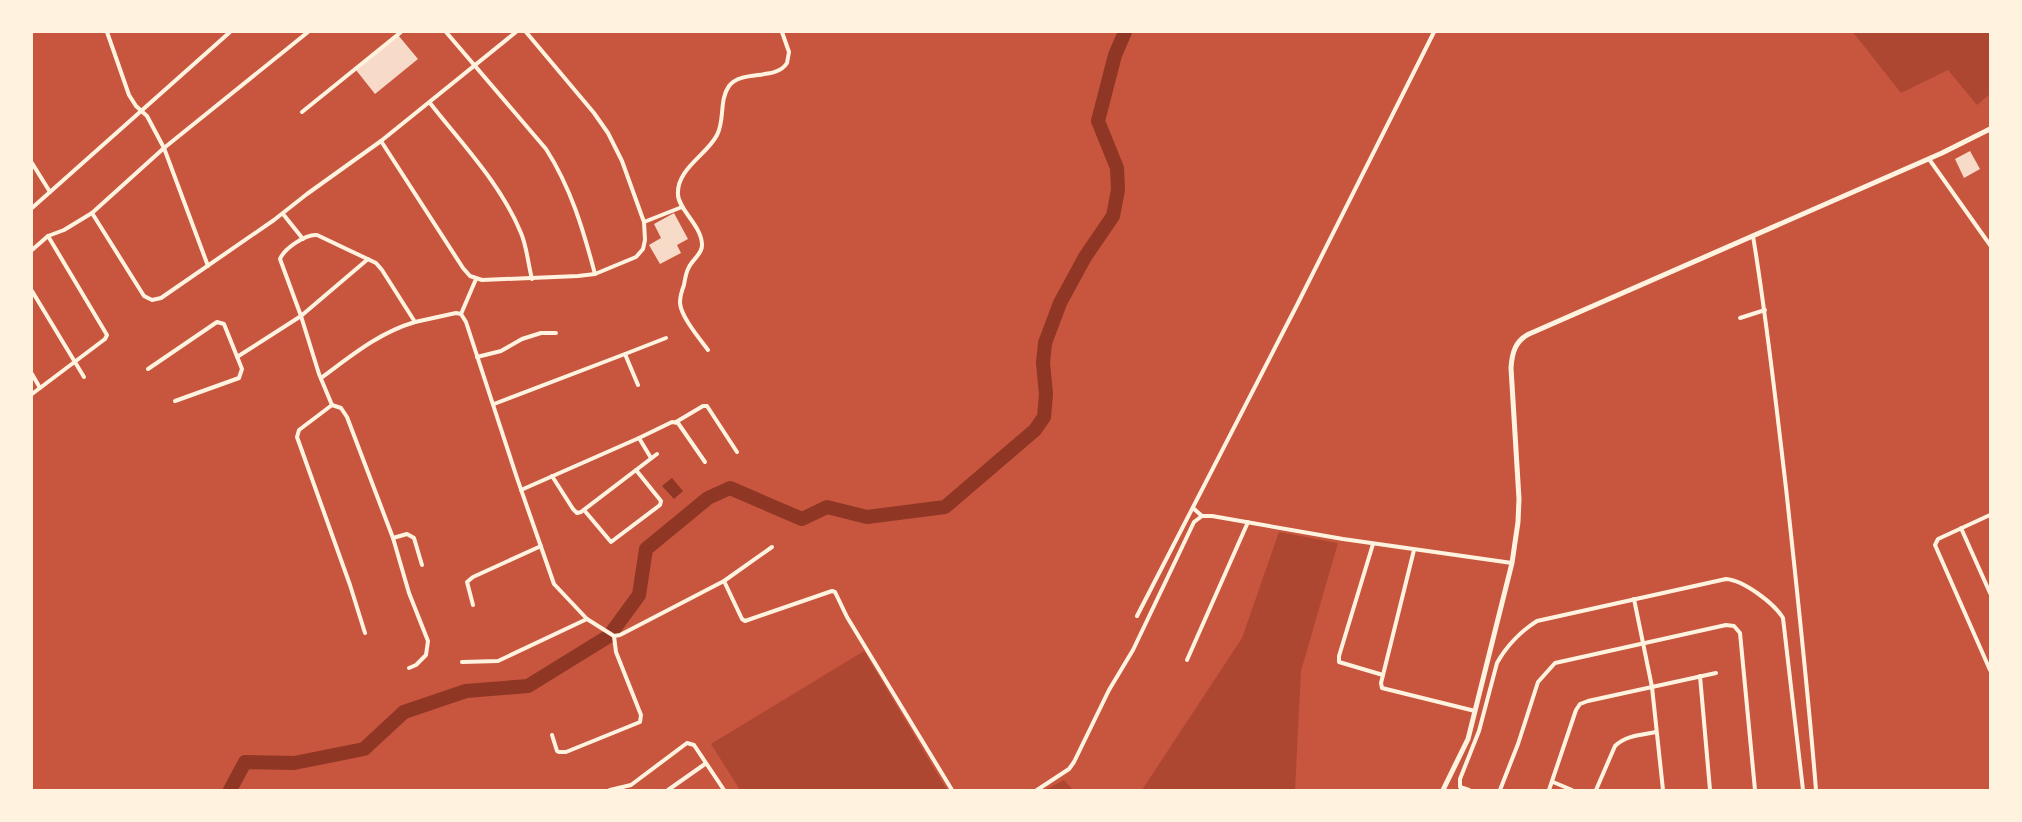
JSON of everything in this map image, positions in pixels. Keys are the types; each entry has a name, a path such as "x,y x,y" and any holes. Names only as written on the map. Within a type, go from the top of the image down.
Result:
{"street":[{"path":"107,32 129,95 147,116 164,148 208,266"},
{"path":"32,208 230,32"},
{"path":"32,250 48,236 64,230 92,213 164,148 308,32"},
{"path":"302,112 401,32"},
{"path":"446,32 546,149 558,168 581,221 595,274"},
{"path":"92,213 144,296 152,300 161,298 283,214 381,141 516,32"},
{"path":"381,141 463,268 476,279 532,279 595,274 636,256 643,249 644,222 622,161 608,133 594,113 526,32"},
{"path":"708,350 682,312 680,302 688,268 701,252 702,246 692,219 682,207 678,192 680,183 684,174 717,137 721,127 725,95 730,86 738,80 780,70 787,63 789,52 782,32"},
{"path":"1137,616 1434,32"},
{"path":"430,103 495,184 522,234 532,279"},
{"path":"1443,790 1467,739 1512,563 1519,499 1511,368 1512,352 1519,341 1529,334 1929,159 1990,129"},
{"path":"1929,159 1990,245"},
{"path":"32,163 50,192"},
{"path":"644,222 682,207"},
{"path":"283,214 303,239"},
{"path":"409,668 426,655 428,641 409,593 393,538 345,412 332,405 321,378 280,257 312,234 368,259 382,270 415,322"},
{"path":"1753,235 1765,310 1794,564 1816,790"},
{"path":"32,394 105,339 107,335 48,236"},
{"path":"237,357 301,316 368,259"},
{"path":"461,314 476,279"},
{"path":"32,291 84,377"},
{"path":"1740,318 1765,310"},
{"path":"321,378 364,346 394,329 415,322 456,313 461,314"},
{"path":"461,314 466,322 554,584 587,619 611,634 641,715 640,722 566,752 557,750 552,735"},
{"path":"148,369 219,321 224,324 242,369 239,378 175,401"},
{"path":"477,357 501,351 522,339 541,333 556,333"},
{"path":"494,404 666,338"},
{"path":"626,354 638,385"},
{"path":"32,374 40,388"},
{"path":"332,405 299,430 297,436 365,633"},
{"path":"521,490 675,422 703,406 707,406 736,452"},
{"path":"675,422 681,425 705,462"},
{"path":"639,438 651,458"},
{"path":"552,476 577,513 657,454"},
{"path":"584,510 611,542 660,506 661,501 636,470"},
{"path":"1193,508 1202,516"},
{"path":"1990,515 1938,539 1935,545 1990,670"},
{"path":"1036,790 1070,769 1109,690 1133,650 1194,522 1202,516 1414,550 1512,563"},
{"path":"1187,660 1248,522"},
{"path":"1960,528 1990,593"},
{"path":"393,538 407,534 414,538 422,565"},
{"path":"1373,543 1339,662 1383,675"},
{"path":"473,605 467,582 473,577 541,546"},
{"path":"611,634 671,610 724,581 772,547"},
{"path":"1414,550 1383,675 1382,688 1475,711"},
{"path":"1468,790 1460,787 1460,779 1479,731 1497,663 1502,654 1529,626 1537,621 1726,579 1739,581 1776,608 1783,618 1803,790"},
{"path":"724,581 742,619 748,622 832,591 835,592 847,616 952,790"},
{"path":"1634,599 1652,687 1663,790"},
{"path":"462,662 498,661 587,619"},
{"path":"1500,790 1538,682 1555,663 1726,625 1730,625 1740,633 1755,790"},
{"path":"1549,790 1580,704 1716,673"},
{"path":"1700,676 1710,790"},
{"path":"1596,790 1618,742 1624,738 1656,732"},
{"path":"610,790 631,785 687,743 694,745 723,790"},
{"path":"668,790 705,764"},
{"path":"1553,782 1572,790"},
{"path":"631,785 632,790"}],"shaded area":[{"path":"1853,32 1990,32 1990,94 1977,105 1948,70 1901,93"},
{"path":"672,478 683,491 674,499 662,486"},
{"path":"1279,532 1338,543 1301,671 1295,790 1142,790 1242,638"},
{"path":"864,651 947,790 740,790 711,744"},
{"path":"1064,780 1073,790 1045,790"}],"building":[{"path":"398,35 418,59 375,94 356,70"},
{"path":"1970,151 1980,169 1964,178 1955,159"},
{"path":"674,213 688,239 677,245 681,253 660,264 649,245 661,238 654,224"}],"waterway":[{"path":"230,790 245,762 294,763 364,749 404,712 466,691 528,686 609,636 639,595 646,549 708,498 730,488 802,519 827,507 867,517 945,507 1035,430 1044,417 1045,343 1060,303 1085,257 1113,216 1118,190 1117,168 1098,121 1115,55 1125,32"}]}
